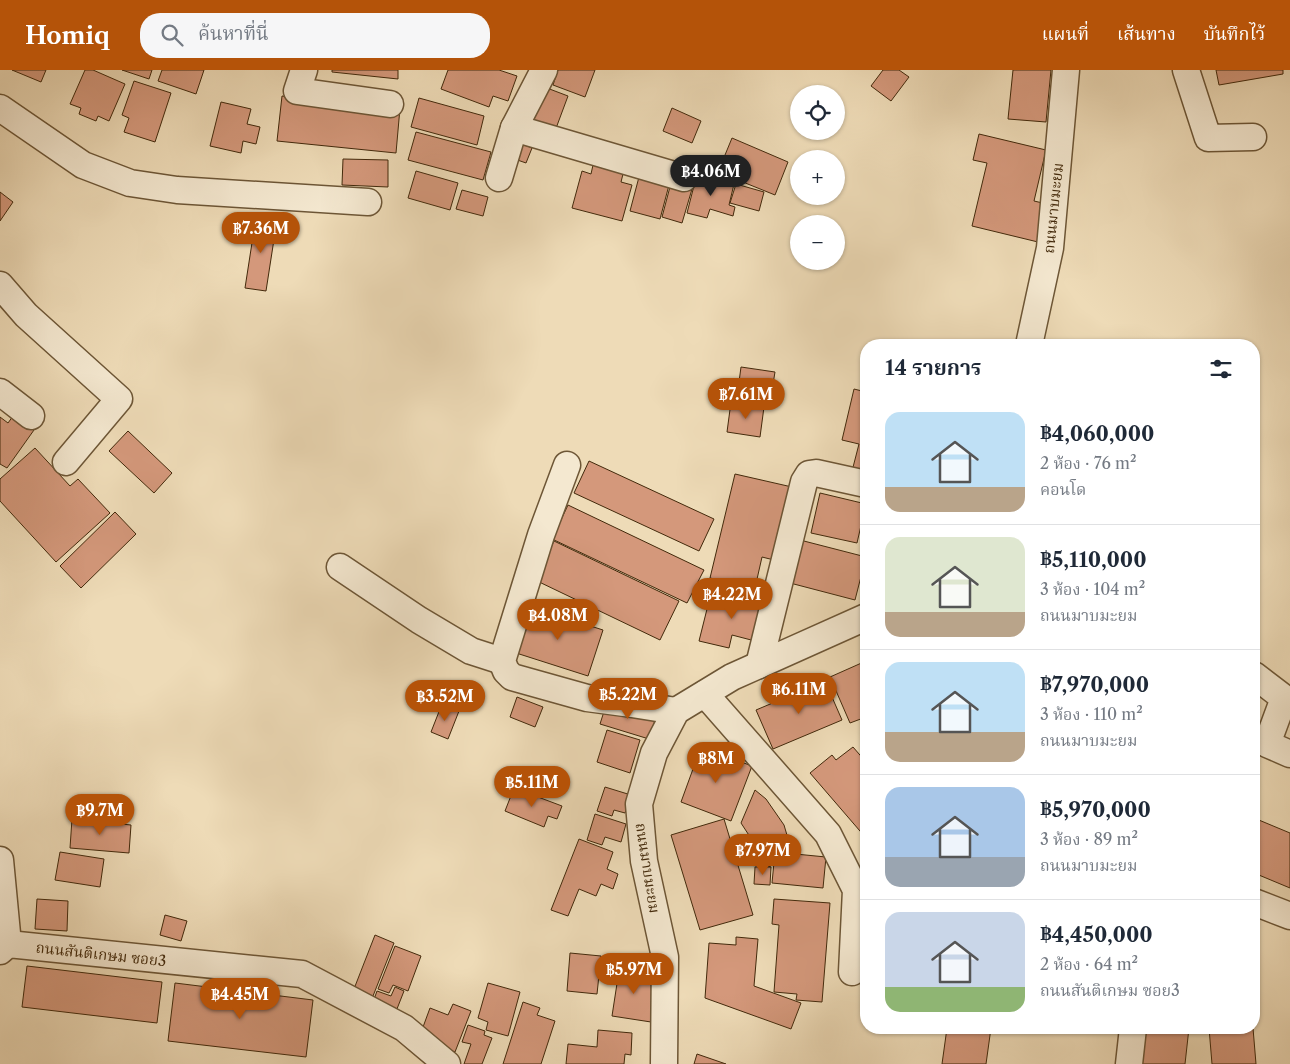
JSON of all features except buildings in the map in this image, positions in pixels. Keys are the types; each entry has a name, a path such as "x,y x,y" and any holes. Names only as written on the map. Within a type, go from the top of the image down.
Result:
{"street":[{"path":"304,70 297,91 390,104"},
{"path":"499,178 514,128 544,70"},
{"name":"ถนนมาบมะยม","path":"1029,339 1050,248 1066,70"},
{"path":"1186,70 1208,138 1253,136"},
{"path":"0,108 83,165 130,184 177,190 368,202"},
{"path":"514,128 684,178"},
{"path":"0,285 26,315 119,400 66,462"},
{"path":"0,392 32,416"},
{"path":"567,465 541,535 502,661 506,671 512,677 588,698 676,711 732,677 860,620"},
{"path":"759,665 804,482 809,474 816,473 860,483"},
{"path":"340,566 419,620 471,651 502,661"},
{"path":"1260,680 1284,698 1267,744 1290,754"},
{"path":"705,694 828,834 856,890 852,972"},
{"name":"ถนนมาบมะยม","path":"664,1064 665,958 644,861 638,804 654,753 676,711"},
{"path":"0,860 4,948"},
{"path":"1260,904 1290,916"},
{"name":"ถนนสันติเกษม ซอย3","path":"4,948 302,974 404,1028 447,1064"},
{"path":"1129,1064 1132,1034"}]}
